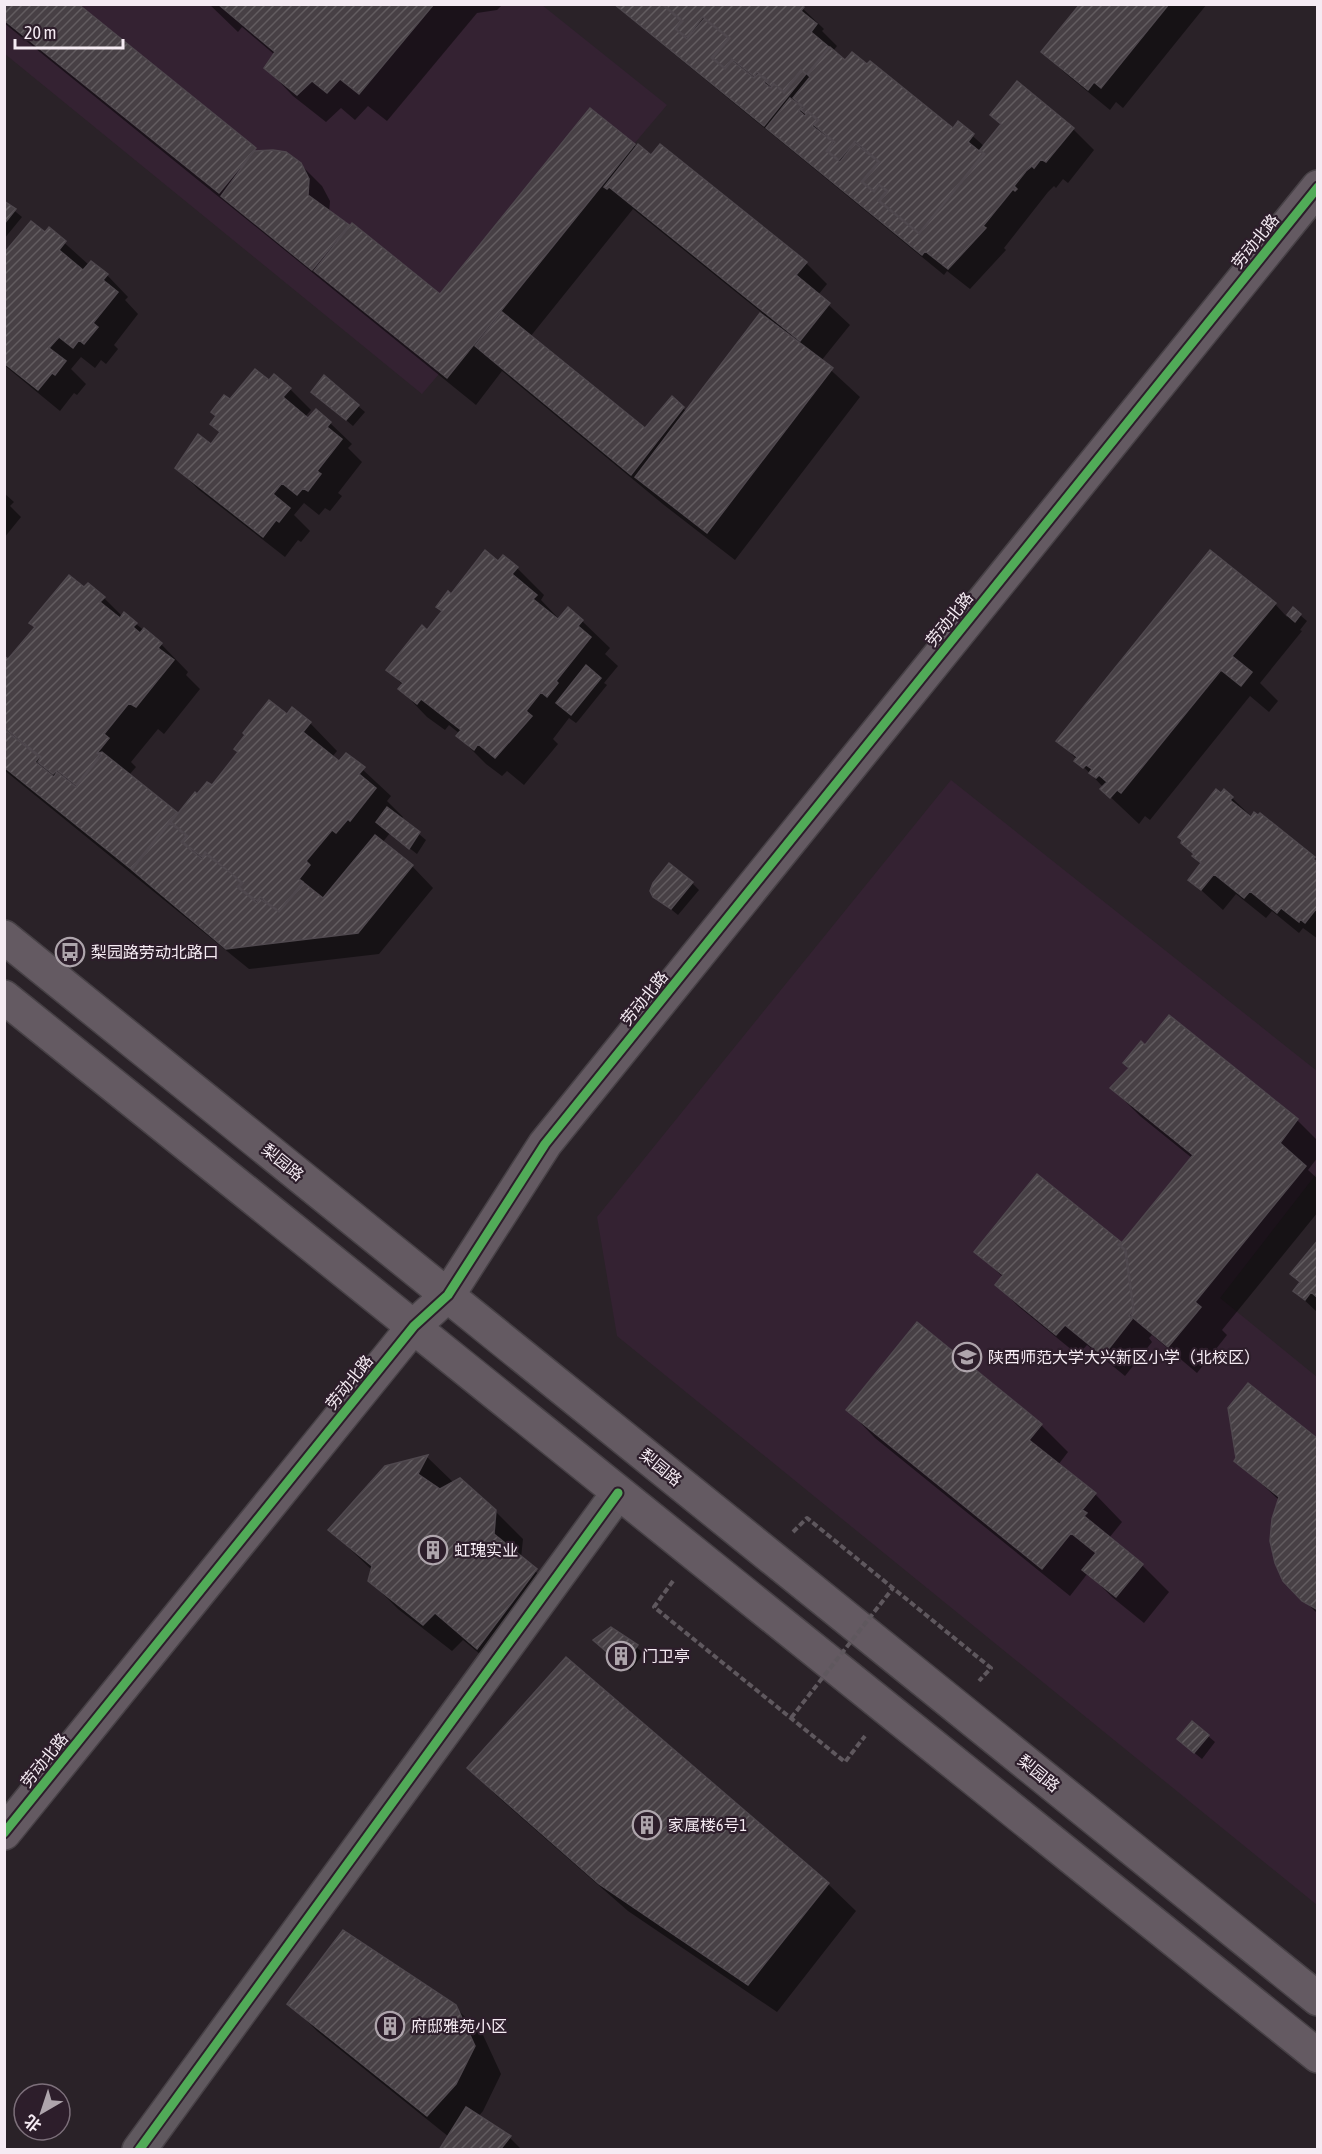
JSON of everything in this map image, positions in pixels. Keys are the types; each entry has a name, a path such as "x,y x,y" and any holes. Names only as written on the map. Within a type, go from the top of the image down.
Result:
{"main road":[{"name":"劳动北路","path":"4,1833 414,1326 448,1295 545,1144 1317,187"},
{"name":"梨园路","path":"4,937 1317,1999"},
{"path":"4,997 1317,2056"}],"street":[{"path":"139,2150 618,1493"}],"path":[{"path":"807,1518 991,1668"},
{"path":"791,1718 893,1588"},
{"path":"654,1607 845,1762"}],"shaded area":[{"path":"4,5 542,5 667,105 422,394 5,54"},
{"name":"陕西师范大学大兴新区小学（北校区）","path":"951,780 1317,1071 1317,1173 1220,1298 1317,1377 1317,1905 617,1336 597,1217"}],"building":[{"path":"4,4 78,4 256,148 219,193 4,20"},
{"path":"218,4 434,4 359,94 340,79 327,93 312,81 297,95 264,68 275,52"},
{"path":"614,4 661,4 681,21 675,29 687,39 704,19 728,38 711,58 725,69 732,61 754,78 758,74 766,80 764,83 771,88 774,84 784,93 802,71 806,74 764,126"},
{"path":"663,4 801,4 804,7 801,11 817,24 811,32 829,47 807,74 801,70 784,91 773,83 771,86 766,82 768,80 757,72 754,76 732,59 725,68 713,58 730,38 703,17 687,37 676,29 683,21"},
{"path":"1080,4 1169,4 1101,88 1094,82 1088,90 1041,52"},
{"path":"830,47 845,60 852,52 867,64 870,61 953,128 958,121 974,134 968,142 983,154 919,233 880,201 888,191 879,184 874,191 863,182 880,162 855,141 839,160 828,151 835,142 814,125 819,120 808,111 806,114 801,110 804,107 793,98"},
{"path":"1017,81 1074,128 1046,162 1041,159 1034,168 1032,166 1026,171 1014,186 1017,189 1015,191 1013,189 983,226 986,228 948,269 925,251 922,255 766,128 790,98 802,107 799,111 805,116 808,112 817,120 812,126 833,142 826,151 840,162 855,143 878,162 861,182 874,192 879,185 886,191 878,201 919,234 985,154 980,150 1001,124 990,115"},
{"path":"590,108 635,144 447,378 314,271 352,223 440,294"},
{"path":"638,144 651,155 660,144 807,262 796,275 830,303 800,341 609,187 607,189 604,187"},
{"path":"254,151 286,152 301,163 309,179 308,195 349,225 312,270 221,196"},
{"path":"4,201 16,209 4,224"},
{"path":"31,221 45,232 49,227 66,241 59,250 83,270 91,261 108,274 103,280 118,292 93,323 98,327 84,344 79,340 73,348 59,337 49,348 66,361 55,375 52,373 38,390 4,363 4,253"},
{"path":"502,312 645,428 672,396 684,407 631,475 475,346"},
{"path":"760,313 833,368 707,533 635,477"},
{"path":"255,369 269,380 274,374 291,388 283,397 308,418 316,409 331,422 327,427 342,439 317,471 321,474 308,491 303,488 297,495 282,483 273,494 290,508 279,522 276,520 263,537 175,468 198,434 211,444 220,432 210,424 216,416 211,412 224,395 230,399"},
{"path":"324,375 359,405 346,420 311,392"},
{"path":"485,550 498,561 503,555 518,567 512,574 537,595 533,599 558,619 568,607 583,620 578,626 591,637 556,681 558,683 547,697 541,692 526,711 532,716 495,758 478,744 474,750 456,736 461,730 421,699 417,704 398,689 403,683 386,670 422,625 427,630 442,611 436,607 448,591 451,594"},
{"path":"1210,550 1276,603 1232,656 1252,672 1241,686 1221,670 1121,793 1117,790 1110,798 1100,789 1107,782 1099,775 1096,778 1089,773 1092,769 1086,765 1083,768 1074,761 1077,757 1056,741"},
{"path":"69,575 84,587 88,583 105,597 100,602 120,618 124,612 137,623 133,627 140,633 144,628 162,643 158,648 174,660 136,707 129,703 104,734 109,738 97,753 100,755 76,785 57,770 53,774 38,762 41,757 4,727 4,656 8,659 35,627 29,623"},
{"path":"1293,607 1301,614 1295,622 1287,615"},
{"path":"586,665 601,678 571,715 556,703"},
{"path":"269,700 287,714 292,707 311,722 303,732 339,761 346,753 365,767 359,774 376,788 350,821 348,819 336,833 332,830 306,861 310,865 299,879 303,882 279,911 260,897 257,901 239,887 243,883 205,852 202,857 183,842 188,836 171,822 195,792 197,794 207,782 212,785 238,752 234,749 245,735 243,733"},
{"path":"4,729 39,757 35,762 54,777 57,772 76,787 102,755 99,753 102,752 177,812 131,869 4,767"},
{"path":"1216,789 1221,793 1224,789 1233,797 1230,800 1251,817 1254,812 1258,815 1260,813 1315,857 1313,859 1318,863 1318,910 1316,909 1305,923 1300,919 1299,922 1281,908 1277,913 1250,891 1244,898 1214,874 1201,890 1188,880 1201,863 1192,856 1194,854 1181,843 1182,840 1178,837"},
{"path":"387,807 420,832 409,849 376,822"},
{"path":"170,823 186,836 181,842 202,859 205,854 232,874 241,883 237,887 257,903 260,899 279,912 304,883 323,898 375,835 413,865 358,933 226,949 132,870"},
{"path":"669,863 693,882 671,909 653,897 650,891 653,883"},
{"path":"1169,1015 1298,1119 1280,1143 1306,1166 1195,1302 1201,1307 1168,1347 1131,1316 1134,1310 1126,1250 1120,1245 1193,1155 1110,1088 1129,1068 1123,1063 1141,1041 1145,1045"},
{"path":"1037,1174 1121,1242 1118,1245 1125,1251 1133,1309 1129,1316 1132,1319 1103,1356 1065,1325 1056,1335 995,1285 1003,1275 974,1252"},
{"path":"1318,1240 1318,1298 1311,1292 1305,1300 1293,1291 1300,1282 1290,1274"},
{"path":"917,1322 1042,1424 1029,1440 1096,1493 1082,1510 1087,1513 1084,1516 1143,1564 1116,1597 1082,1570 1096,1553 1071,1533 1042,1569 846,1410"},
{"path":"1248,1383 1318,1439 1318,1610 1302,1601 1283,1581 1275,1563 1270,1541 1272,1519 1279,1497 1234,1461 1236,1458 1228,1408"},
{"name":"虹瑰实业","path":"428,1455 418,1474 440,1489 460,1478 496,1510 494,1534 537,1569 477,1649 435,1613 423,1625 368,1581 372,1566 328,1530 385,1466"},
{"name":"门卫亭","path":"611,1627 638,1645 623,1666 593,1640"},
{"name":"门卫亭","path":"611,1627 638,1645 623,1666 593,1640"},
{"name":"家属楼6号1","path":"566,1657 829,1883 748,1985 599,1884 467,1768"},
{"name":"家属楼6号1","path":"566,1657 829,1883 748,1985 599,1884 467,1768"},
{"path":"1192,1721 1209,1735 1194,1753 1177,1739"},
{"name":"府邸雅苑小区","path":"343,1930 456,2005 475,2046 456,2084 427,2116 287,2004"},
{"name":"府邸雅苑小区","path":"343,1930 456,2005 475,2046 456,2084 427,2116 287,2004"},
{"path":"466,2107 511,2136 500,2150 439,2150"},
{"path":"466,2107 511,2136 500,2150 439,2150"}],"cycle path":[{"path":"4,1833 414,1326 448,1295 545,1144 1318,187"},
{"path":"139,2150 618,1493"}],"place":[{"name":"梨园路劳动北路口","path":"70,952"},
{"name":"陕西师范大学大兴新区小学（北校区）","path":"967,1357"},
{"name":"虹瑰实业","path":"433,1550"},
{"name":"门卫亭","path":"621,1656"},
{"name":"家属楼6号1","path":"647,1825"},
{"name":"府邸雅苑小区","path":"390,2026"}]}
